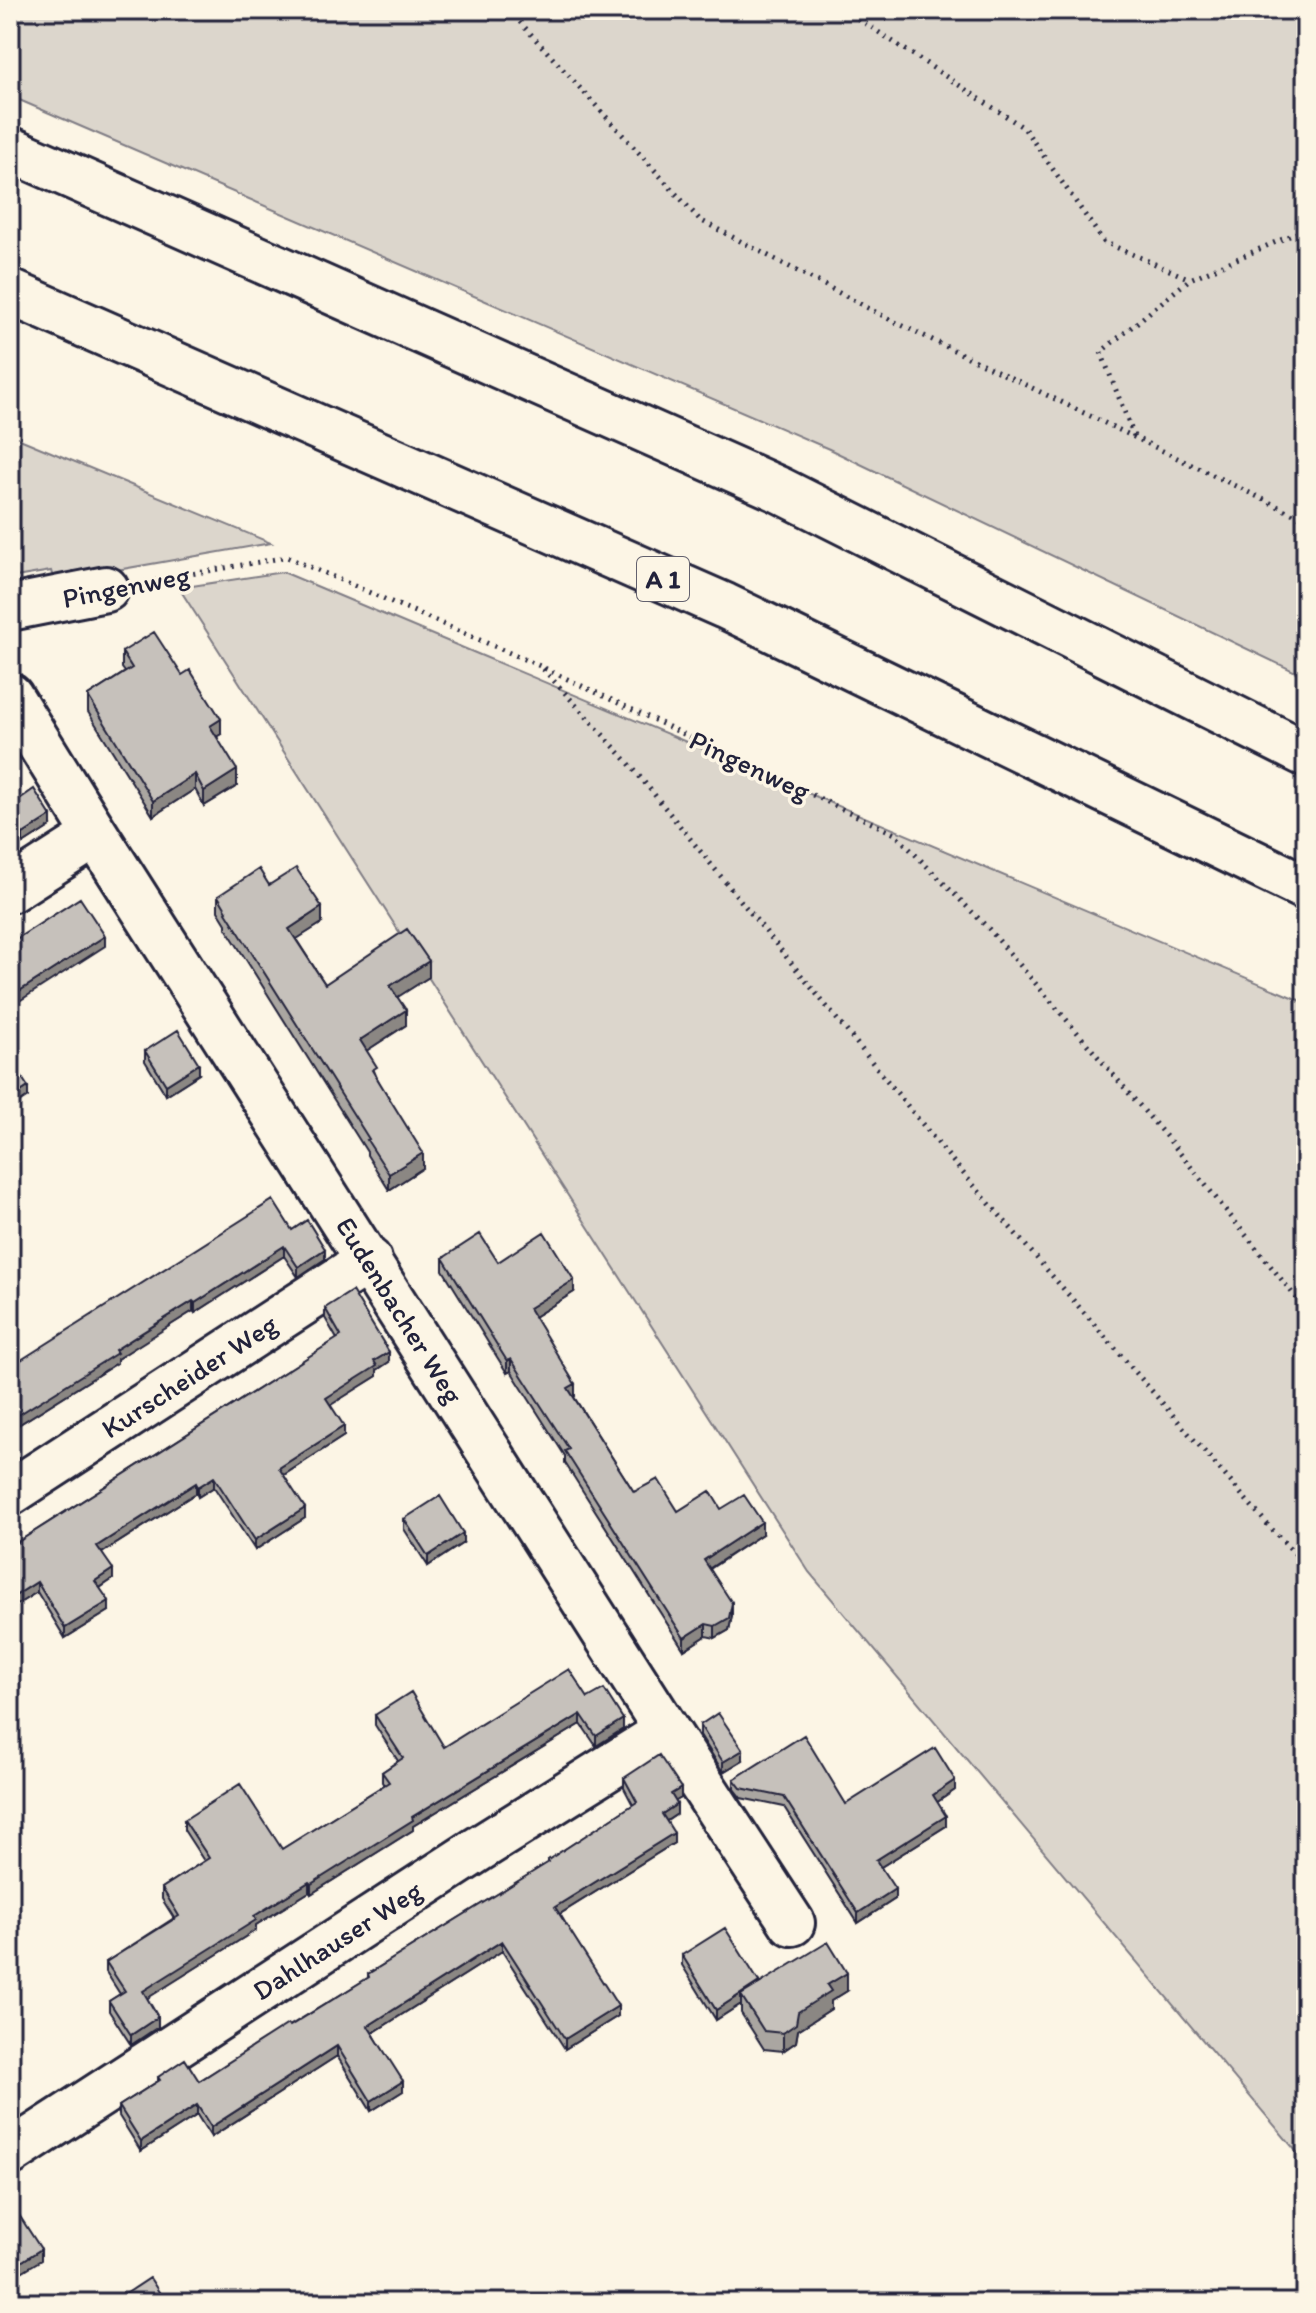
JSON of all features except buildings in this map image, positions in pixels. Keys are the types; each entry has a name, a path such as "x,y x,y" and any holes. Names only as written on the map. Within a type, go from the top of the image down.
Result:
{"main road":[{"path":"10,149 778,489 1306,754"},
{"name":"A 1","path":"10,292 725,606 1306,888"},
{"name":"Pingenweg","path":"10,608 106,589"},
{"name":"Eudenbacher Weg","path":"10,696 792,1923"},
{"path":"10,890 96,835"},
{"name":"Kurscheider Weg","path":"10,1493 369,1260"},
{"name":"Dahlhauser Weg","path":"10,2153 464,1858 667,1731"}],"path":[{"path":"509,10 700,220 889,319 1306,520"},
{"path":"845,10 1024,128 1104,242 1190,279"},
{"path":"1134,437 1101,352 1190,279 1306,229"},
{"name":"Pingenweg","path":"106,589 287,557 540,666 895,834 999,941 1175,1147 1306,1310"},
{"path":"540,666 627,761 950,1158 1306,1565"}],"shaded area":[{"path":"10,10 1306,10 1306,677 829,449 10,96"},
{"path":"10,435 271,543 54,581 51,571 10,578"},
{"path":"283,572 1306,1003 1306,2163 809,1572 179,588"}]}
